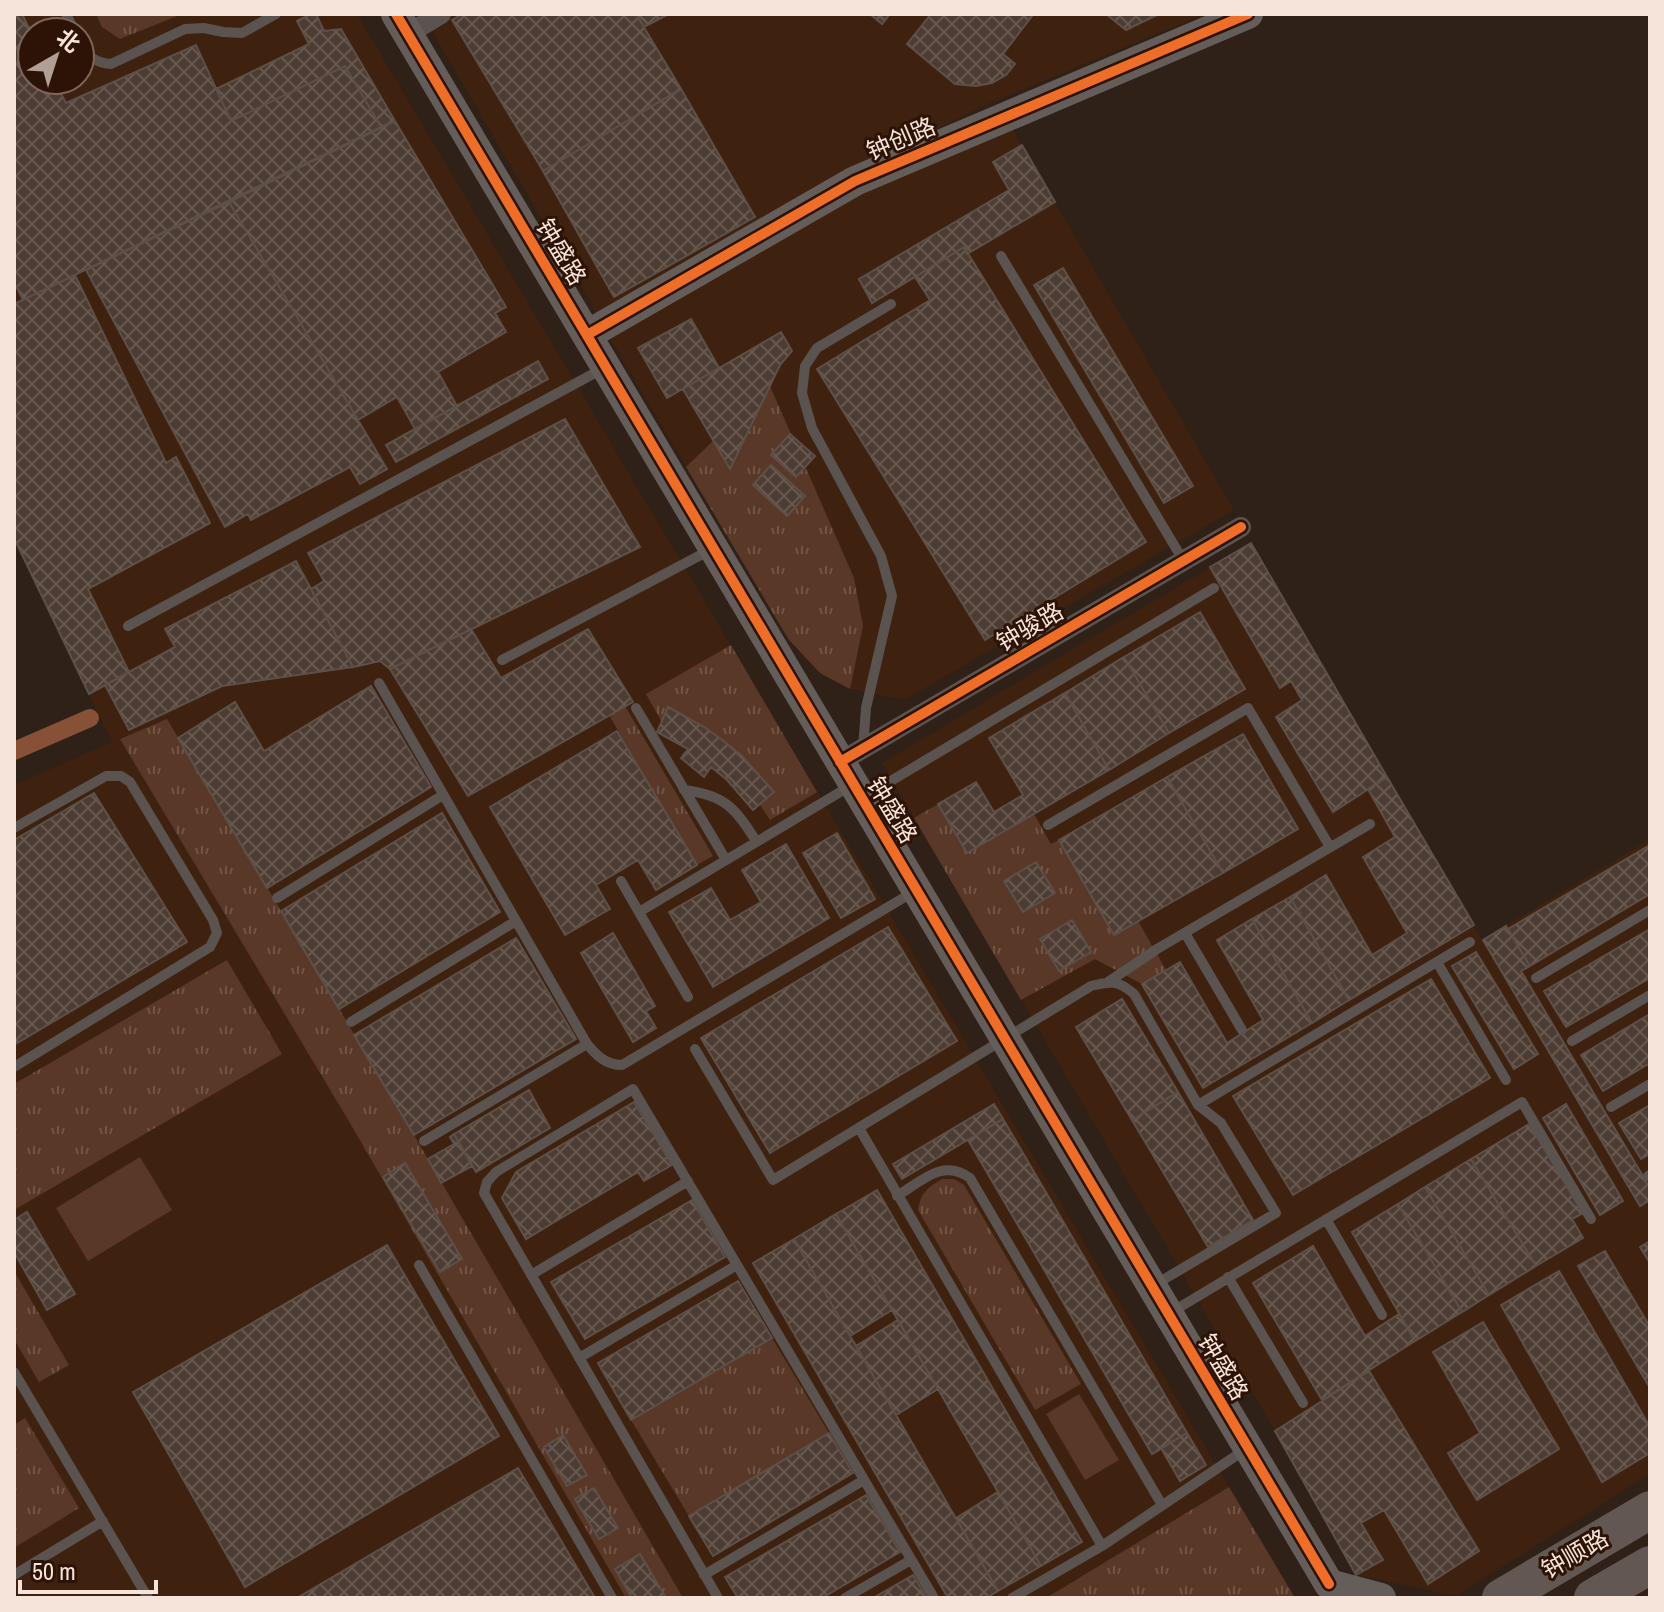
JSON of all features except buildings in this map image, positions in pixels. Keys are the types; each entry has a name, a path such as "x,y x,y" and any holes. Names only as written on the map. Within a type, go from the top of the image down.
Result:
{"highway":[{"name":"钟顺路","path":"1501,1598 1650,1510"}],"street":[{"path":"402,24 441,14"},
{"name":"钟创路","path":"587,335 855,181 1248,14"},
{"name":"钟盛路","path":"402,24 713,548 855,773 916,890 1248,1448 1328,1591"},
{"name":"钟骏路","path":"855,773 1183,560 1241,527"},
{"path":"1328,1591 1381,1598"}],"lane":[{"path":"96,61 111,64 185,29 242,33 274,14"},
{"path":"1001,256 1183,560"},
{"path":"855,773 866,708 892,596 881,556 812,428 802,393 805,366 817,348 891,304"},
{"path":"128,626 606,367"},
{"path":"502,660 713,548"},
{"path":"639,912 756,841 855,773 1214,588"},
{"path":"379,683 587,1044 603,1061 613,1065 622,1065 916,890"},
{"path":"636,708 726,860"},
{"path":"1048,825 1248,708 1330,847"},
{"path":"14,828 106,776 121,776 130,782 213,920 217,933 210,947 14,1067"},
{"path":"684,790 706,792 725,802 742,819 756,841"},
{"path":"277,898 443,795"},
{"path":"1108,982 1128,967 1370,824"},
{"path":"621,881 688,997"},
{"path":"1536,978 1650,910"},
{"path":"351,1022 516,921"},
{"path":"1185,933 1242,1030"},
{"path":"1198,1105 1470,942"},
{"path":"1437,962 1506,1080"},
{"path":"695,1049 773,1180 1091,986 1108,982 1123,984 1134,994 1198,1105 1221,1123 1276,1213 1152,1286"},
{"path":"1572,1041 1650,995"},
{"path":"424,1141 587,1044"},
{"path":"1611,1107 1650,1084"},
{"path":"718,1598 484,1193 487,1182 496,1172 633,1089 934,1598"},
{"path":"1168,1314 1522,1102 1591,1219"},
{"path":"859,1128 1102,1546"},
{"path":"897,1196 937,1172 948,1169 960,1171 970,1178 1162,1505"},
{"path":"531,1275 688,1181"},
{"path":"1326,1219 1382,1315"},
{"path":"419,1265 612,1598"},
{"path":"579,1358 737,1265"},
{"path":"1228,1277 1303,1403"},
{"path":"14,1372 148,1598"},
{"path":"1012,1598 1102,1546 1248,1448"},
{"path":"704,1575 864,1480"},
{"path":"14,1575 103,1521"},
{"path":"845,1598 911,1560"}],"shaded area":[{"path":"14,14 357,14 1229,1487 1046,1598 14,1598 14,785 112,742 14,538"},
{"path":"422,14 1205,14 983,106 851,172 599,317"},
{"path":"1012,128 1234,510 904,700 850,689 820,673 789,640 608,335 853,196"},
{"path":"1251,543 1482,940 1650,839 1650,1474 1456,1596 1356,1575 1275,1431 882,763"}],"green space":[{"path":"96,14 182,14 120,39 102,27"},
{"path":"770,386 854,578 863,626 850,689 820,673 789,640 686,467"},
{"path":"731,645 817,792 770,820 748,787 664,726 646,694"},
{"path":"625,706 713,856 697,865 609,715"},
{"path":"167,719 414,1135 683,1598 626,1598 350,1123 120,739"},
{"path":"976,782 994,812 1023,795 1051,844 1059,840 1115,934 1138,921 1166,970 1142,984 1095,959 1021,1000 914,818"},
{"path":"227,960 282,1054 14,1210 14,1084"},
{"path":"140,1157 172,1210 88,1261 56,1208"},
{"path":"942,1179 954,1179 964,1185 1081,1384 1035,1410 918,1210 926,1192"},
{"path":"14,1271 69,1365 39,1382 14,1339"},
{"path":"772,1338 829,1433 689,1516 631,1420"},
{"path":"1079,1394 1119,1460 1085,1480 1046,1414"},
{"path":"25,1418 79,1508 14,1548 14,1425"},
{"path":"1229,1487 1295,1598 1046,1598"}],"waterway":[{"path":"14,751 90,718"}],"cycle path":[{"path":"396,14 1329,1584"},
{"path":"587,335 855,181 1248,14"},
{"path":"840,762 1241,527"}]}
